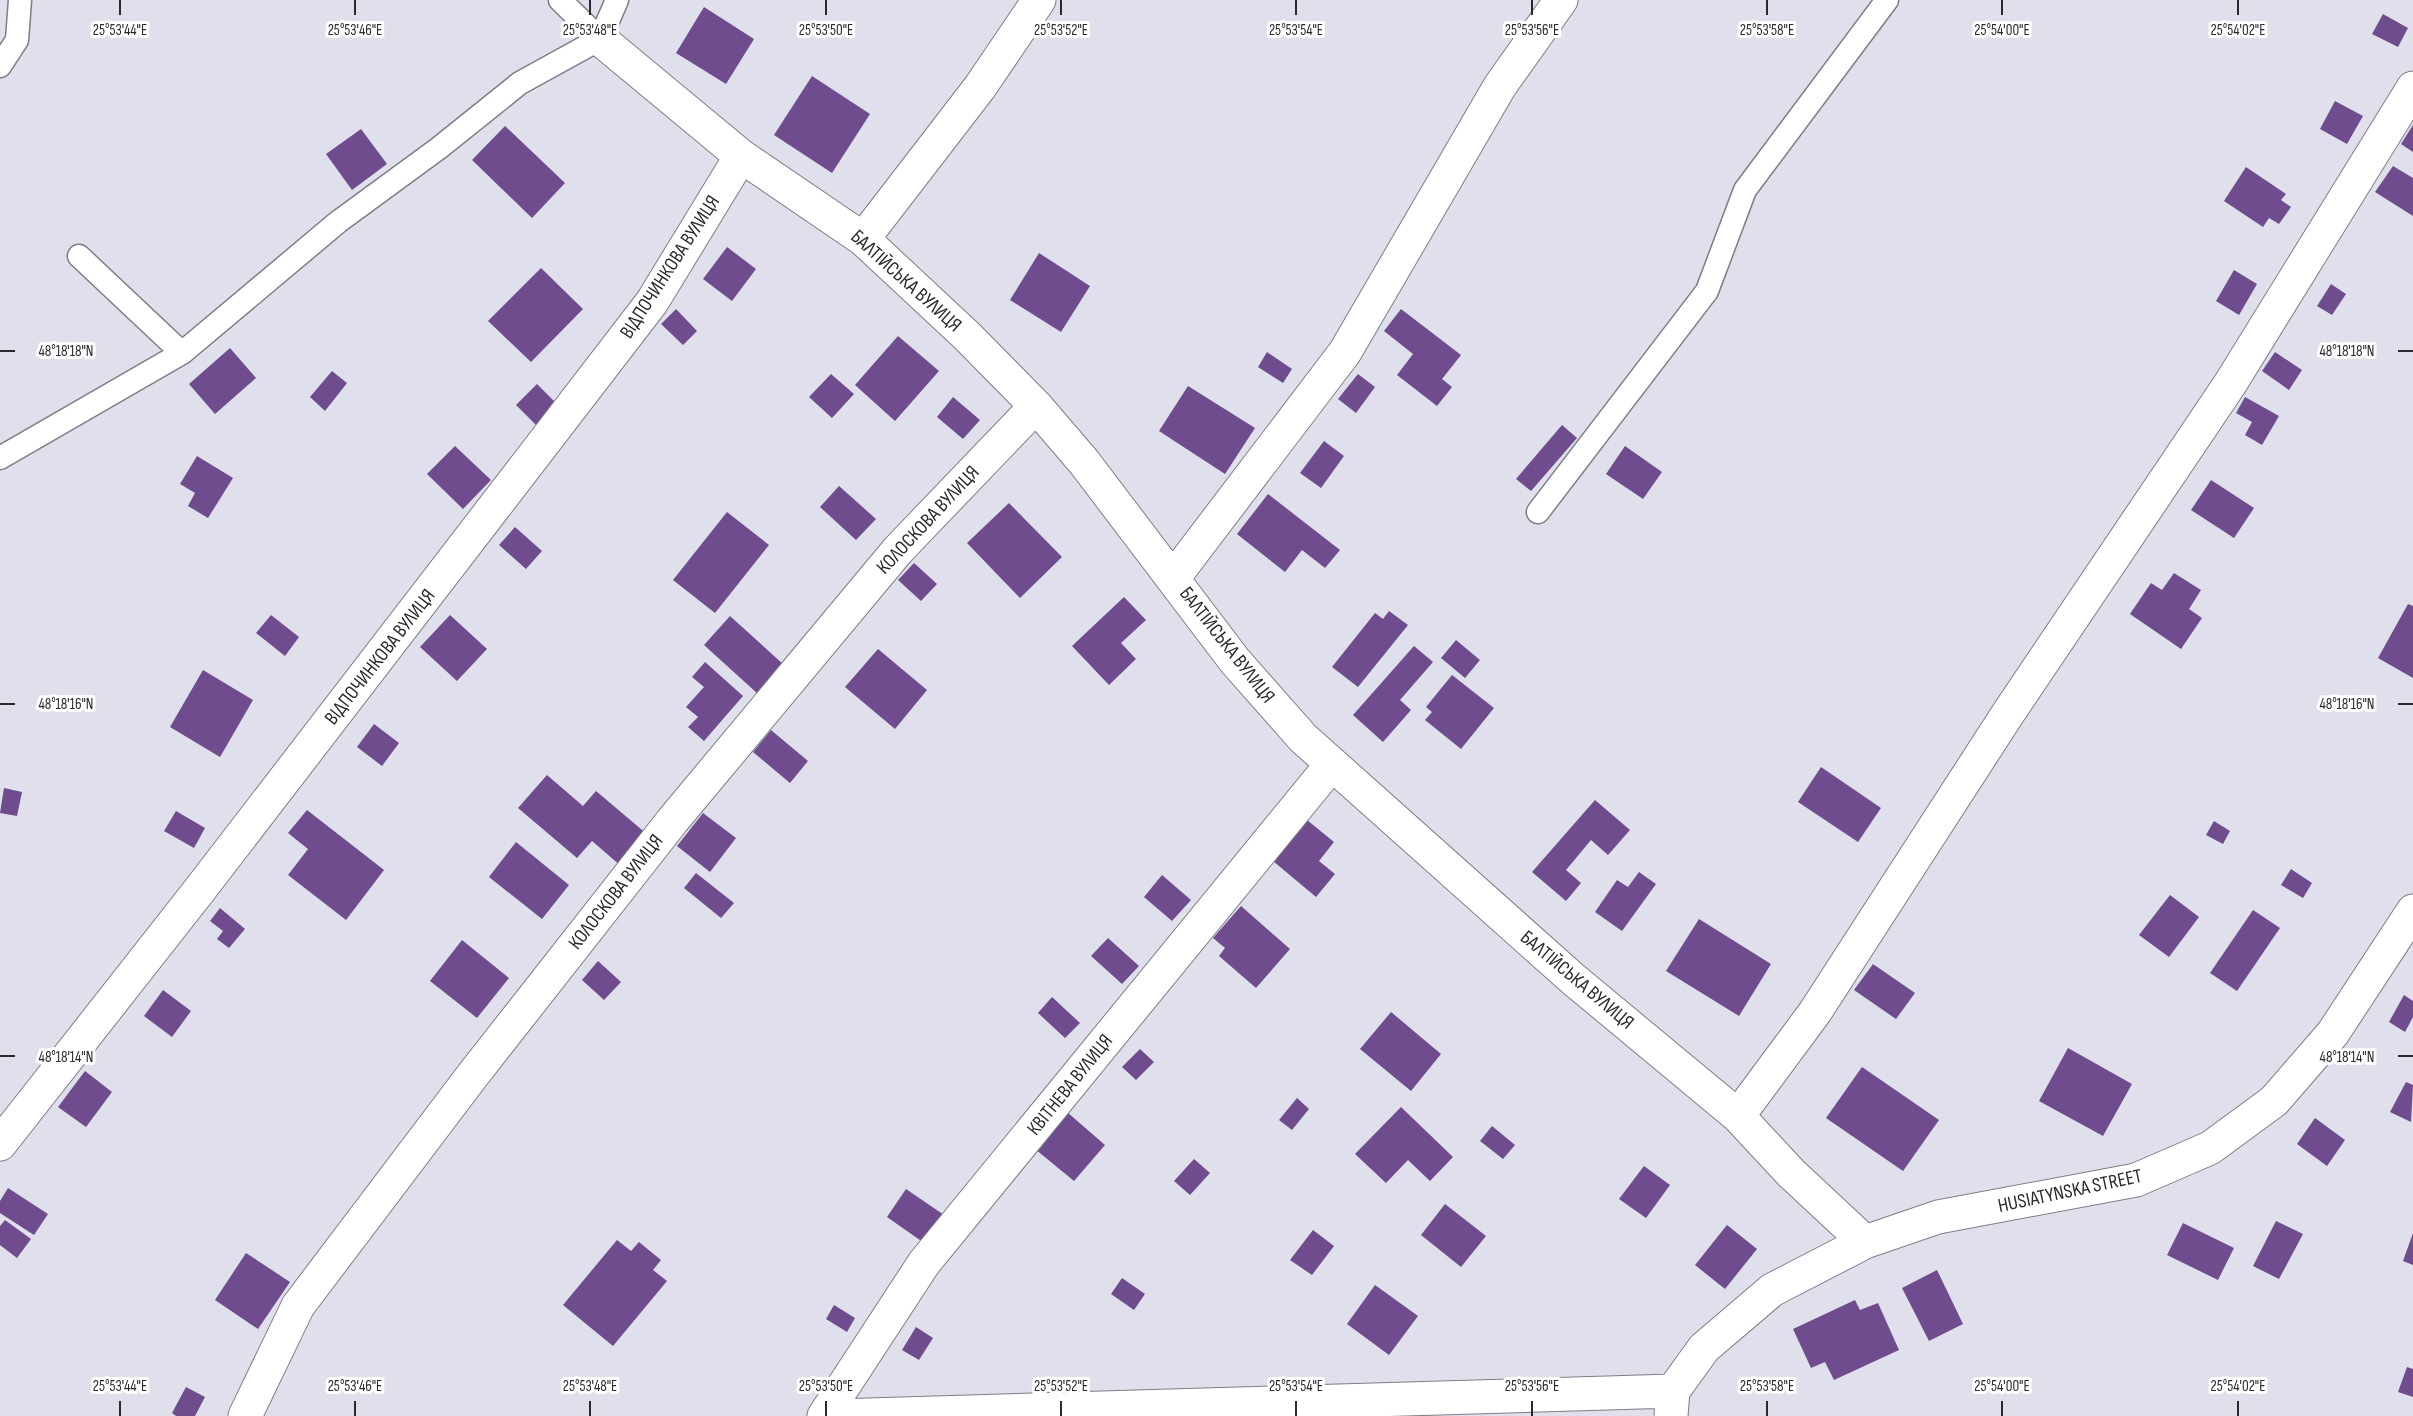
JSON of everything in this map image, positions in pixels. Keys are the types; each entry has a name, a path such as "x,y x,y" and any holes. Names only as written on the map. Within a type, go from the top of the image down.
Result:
{"street":[{"path":"863,239 980,87 1039,0"},
{"path":"1174,577 1345,352 1500,86 1561,0"},
{"name":"БАЛТІЙСЬКА ВУЛИЦЯ","path":"600,39 741,156 863,239 1036,406 1084,462 1174,577 1235,661 1303,738 1573,979 1738,1116 1791,1173 1865,1242"},
{"path":"1738,1116 1815,1012 2009,712 2230,384 2413,88"},
{"name":"ВІДПОЧИНКОВА ВУЛИЦЯ","path":"0,1144 206,883 652,302 741,156"},
{"name":"КОЛОСКОВА ВУЛИЦЯ","path":"245,1416 298,1306 501,1039 673,820 898,550 1036,406"},
{"name":"КВІТНЕВА ВУЛИЦЯ","path":"824,1416 924,1263 1332,764"},
{"name":"HUSIATYNSKA STREET","path":"1672,1403 1704,1348 1772,1290 1865,1242 1938,1217 2136,1180 2210,1148 2274,1101 2333,1034 2413,911"},
{"path":"835,1416 1672,1403"}],"lane":[{"path":"0,66 17,40 20,0"},
{"path":"560,0 600,39"},
{"path":"0,458 182,353 338,222 439,148 520,83 600,39 617,0"},
{"path":"1538,512 1707,291 1745,190 1887,0"},
{"path":"79,256 182,353"}],"building":[{"path":"704,7 754,39 726,84 676,53"},
{"path":"2383,14 2408,28 2398,47 2372,34"},
{"path":"812,76 870,114 832,173 774,135"},
{"path":"2335,101 2363,116 2347,144 2320,129"},
{"path":"2413,125 2413,152 2401,144"},
{"path":"505,126 565,183 532,218 472,160"},
{"path":"361,129 387,164 352,190 326,154"},
{"path":"2393,166 2413,178 2413,216 2375,192"},
{"path":"2246,167 2286,194 2281,200 2291,207 2279,224 2269,218 2263,227 2224,201"},
{"path":"727,247 756,269 732,301 703,279"},
{"path":"1039,253 1090,286 1061,332 1010,300"},
{"path":"541,268 583,309 531,362 488,321"},
{"path":"2234,270 2257,284 2239,315 2216,301"},
{"path":"2331,284 2346,294 2332,315 2317,306"},
{"path":"676,309 697,331 683,345 661,324"},
{"path":"1401,309 1461,355 1442,379 1452,387 1437,406 1397,375 1413,354 1384,331"},
{"path":"898,336 939,371 895,421 855,385"},
{"path":"230,348 256,378 215,414 189,384"},
{"path":"1267,352 1292,369 1283,383 1258,367"},
{"path":"2275,352 2302,370 2289,390 2262,371"},
{"path":"332,371 347,383 325,411 310,397"},
{"path":"831,374 854,394 832,418 809,397"},
{"path":"1358,374 1375,387 1356,413 1338,399"},
{"path":"537,384 559,406 538,427 516,405"},
{"path":"1188,386 1255,428 1225,474 1159,431"},
{"path":"953,397 980,420 963,439 937,417"},
{"path":"2245,397 2279,416 2262,445 2245,435 2252,422 2236,413"},
{"path":"1562,425 1577,438 1531,491 1516,479"},
{"path":"1324,441 1344,456 1321,488 1300,473"},
{"path":"455,446 491,480 463,509 427,474"},
{"path":"1625,446 1662,472 1643,499 1606,474"},
{"path":"197,456 233,478 208,518 188,506 195,493 180,484"},
{"path":"2211,480 2254,508 2234,538 2191,510"},
{"path":"839,486 876,519 856,540 820,507"},
{"path":"1268,494 1340,550 1325,568 1302,550 1285,572 1237,534"},
{"path":"1009,503 1062,557 1020,598 967,543"},
{"path":"727,512 769,545 715,613 673,580"},
{"path":"515,527 542,551 526,569 499,545"},
{"path":"914,563 937,584 921,601 898,580"},
{"path":"2174,573 2201,590 2189,609 2202,618 2181,649 2130,614 2151,583 2162,590"},
{"path":"1124,597 1146,620 1121,643 1136,659 1109,685 1072,646"},
{"path":"2408,604 2413,606 2413,678 2378,658"},
{"path":"1389,611 1408,625 1358,687 1332,667 1375,613 1383,619"},
{"path":"271,615 299,637 285,656 256,633"},
{"path":"450,615 487,649 457,681 420,647"},
{"path":"730,616 784,665 758,694 704,645"},
{"path":"1456,640 1480,660 1465,678 1441,658"},
{"path":"1414,646 1433,662 1400,700 1411,710 1383,742 1353,715"},
{"path":"878,649 927,690 895,729 845,687"},
{"path":"705,662 743,696 704,741 688,727 698,717 686,707 704,687 692,677"},
{"path":"203,670 253,700 220,757 170,727"},
{"path":"1452,675 1494,708 1461,749 1425,720 1432,712 1426,707"},
{"path":"374,724 399,743 382,766 357,747"},
{"path":"771,730 808,761 790,783 753,752"},
{"path":"1821,767 1881,808 1858,842 1798,802"},
{"path":"547,775 583,806 596,791 648,835 621,866 592,841 577,858 518,808"},
{"path":"4,788 22,792 17,816 0,813"},
{"path":"1595,800 1630,830 1608,855 1591,840 1566,870 1581,883 1566,901 1532,872"},
{"path":"307,810 384,870 346,920 288,875 308,849 288,833"},
{"path":"176,811 205,828 194,848 164,831"},
{"path":"703,813 736,838 710,872 677,846"},
{"path":"1307,820 1334,842 1319,861 1335,874 1316,897 1273,861"},
{"path":"2214,821 2230,831 2223,844 2206,835"},
{"path":"516,842 569,885 542,919 489,877"},
{"path":"2291,869 2312,883 2303,898 2281,885"},
{"path":"1639,872 1656,884 1622,931 1595,912 1617,880 1628,887"},
{"path":"696,873 734,903 721,918 684,888"},
{"path":"1162,875 1191,900 1172,921 1144,897"},
{"path":"2170,895 2199,917 2169,957 2139,935"},
{"path":"1241,906 1290,949 1256,988 1219,956 1225,948 1213,938"},
{"path":"220,908 245,929 229,948 217,939 223,931 210,921"},
{"path":"2253,910 2280,928 2237,991 2210,973"},
{"path":"1699,919 1771,964 1739,1016 1666,971"},
{"path":"1108,938 1139,966 1122,984 1091,956"},
{"path":"462,940 509,978 477,1018 430,981"},
{"path":"598,961 621,982 604,1000 582,980"},
{"path":"1873,964 1915,993 1896,1019 1854,990"},
{"path":"163,990 191,1011 172,1037 144,1016"},
{"path":"2404,995 2413,1001 2413,1017 2405,1032 2389,1022"},
{"path":"1052,997 1080,1023 1065,1038 1038,1013"},
{"path":"1391,1012 1441,1054 1411,1091 1360,1049"},
{"path":"2068,1048 2132,1084 2103,1136 2039,1101"},
{"path":"1140,1049 1154,1062 1136,1080 1122,1067"},
{"path":"1862,1067 1939,1120 1903,1171 1826,1118"},
{"path":"85,1071 112,1092 86,1127 58,1107"},
{"path":"2406,1082 2413,1085 2411,1122 2390,1112"},
{"path":"1297,1098 1309,1109 1292,1130 1279,1120"},
{"path":"1401,1107 1453,1157 1430,1181 1408,1160 1386,1183 1355,1154"},
{"path":"1067,1112 1105,1145 1074,1181 1035,1149"},
{"path":"2315,1118 2345,1140 2327,1166 2297,1144"},
{"path":"1492,1126 1515,1145 1503,1159 1480,1141"},
{"path":"1194,1159 1210,1173 1190,1195 1174,1181"},
{"path":"1644,1166 1670,1185 1646,1218 1619,1199"},
{"path":"8,1188 48,1214 34,1235 0,1213 0,1201"},
{"path":"906,1189 947,1217 927,1245 887,1217"},
{"path":"1445,1204 1486,1236 1461,1267 1421,1235"},
{"path":"5,1220 31,1239 17,1258 0,1245 0,1226"},
{"path":"2276,1221 2303,1234 2279,1279 2253,1266"},
{"path":"2183,1223 2234,1248 2218,1280 2167,1255"},
{"path":"1727,1225 1757,1249 1725,1289 1695,1265"},
{"path":"1313,1230 1334,1246 1312,1275 1290,1260"},
{"path":"2413,1233 2413,1265 2403,1261"},
{"path":"617,1240 631,1251 639,1242 661,1260 653,1270 667,1281 613,1346 563,1305"},
{"path":"246,1253 290,1282 258,1329 215,1300"},
{"path":"1937,1270 1963,1324 1929,1341 1902,1288"},
{"path":"1122,1278 1145,1294 1134,1310 1111,1294"},
{"path":"1375,1285 1418,1316 1389,1355 1347,1324"},
{"path":"1855,1300 1860,1310 1878,1303 1899,1350 1834,1380 1825,1362 1811,1368 1793,1329"},
{"path":"834,1305 855,1318 847,1332 826,1319"},
{"path":"916,1327 933,1338 919,1360 902,1350"},
{"path":"2407,1367 2413,1369 2413,1397 2398,1392"},
{"path":"186,1387 205,1397 195,1416 176,1416 172,1413"}]}
